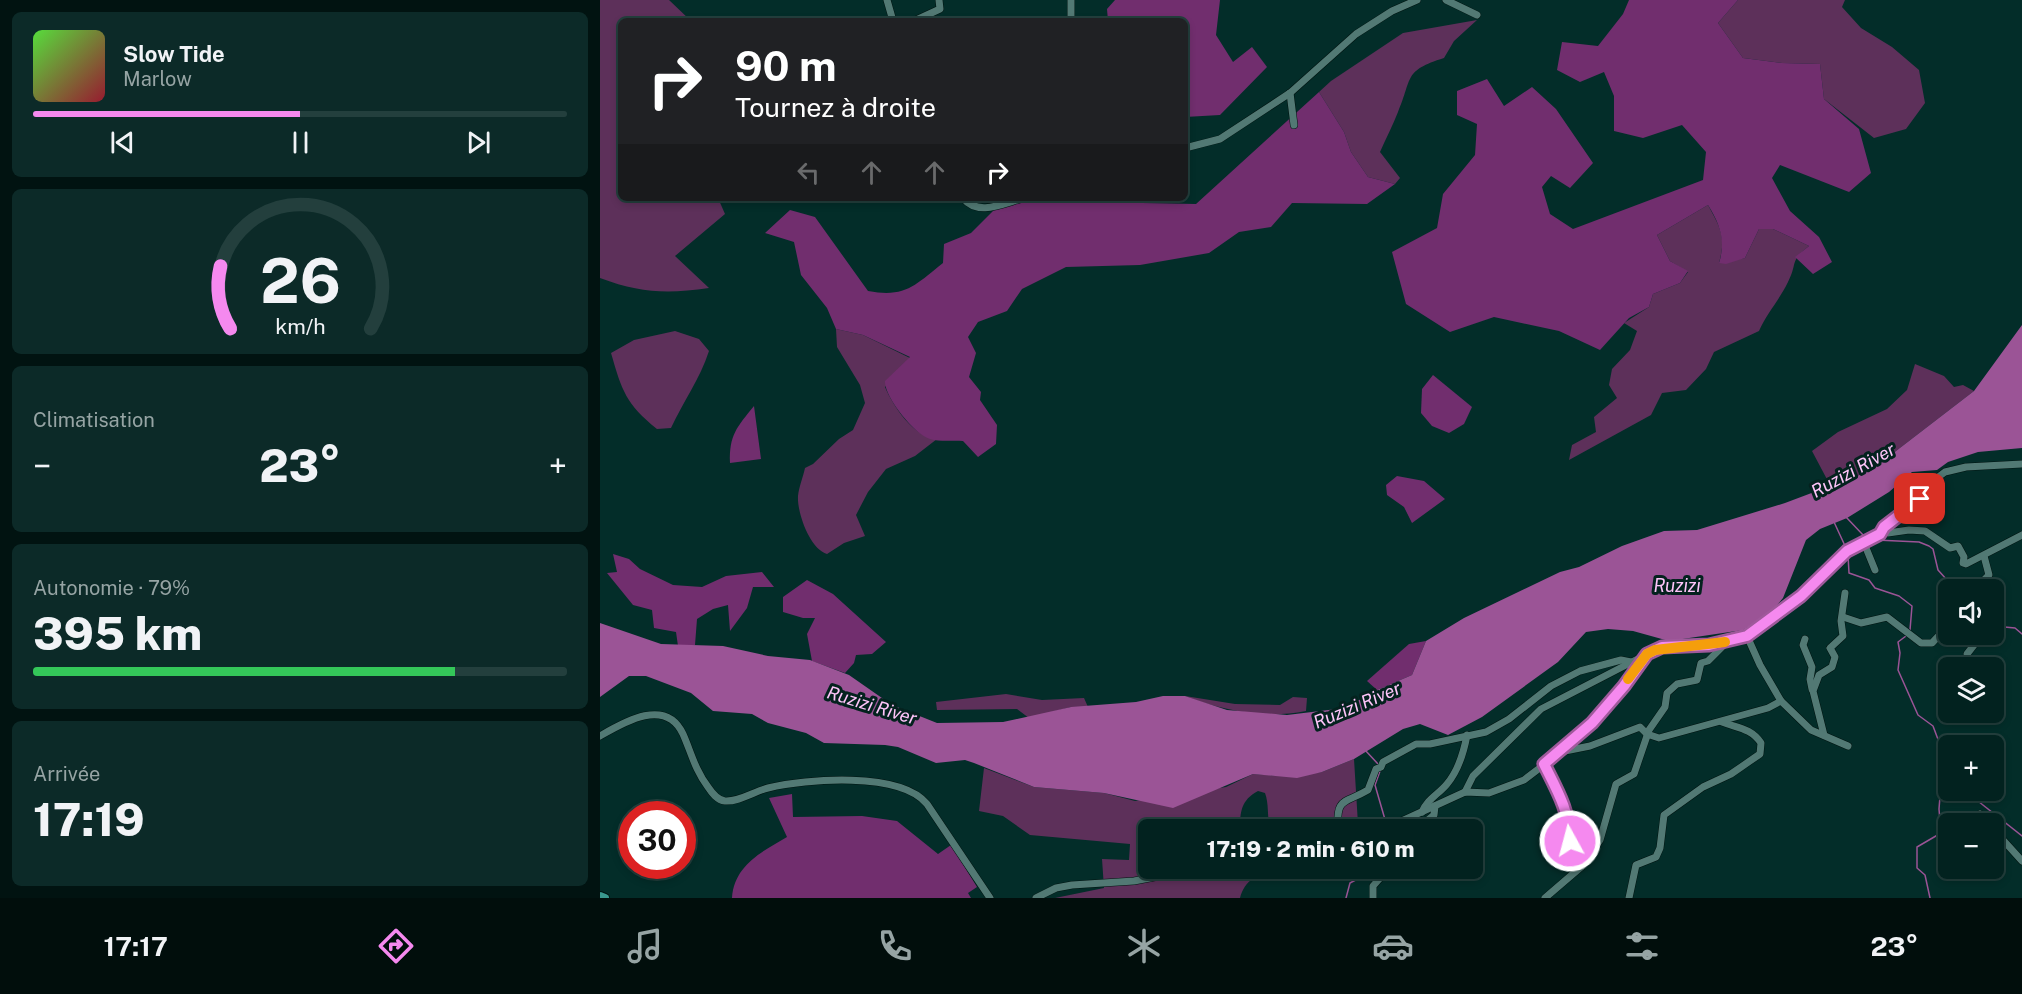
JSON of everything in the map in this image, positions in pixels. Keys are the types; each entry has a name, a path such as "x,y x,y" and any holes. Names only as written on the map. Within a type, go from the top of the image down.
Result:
{"main road":[{"path":"600,897 605,898"}],"street":[{"path":"887,0 892,18"},
{"path":"920,18 940,9 939,0"},
{"path":"1071,0 1071,18"},
{"path":"1188,147 1220,139 1290,93 1356,34 1392,11 1417,0"},
{"path":"1446,0 1477,15"},
{"path":"1290,93 1294,125"},
{"path":"966,201 971,206 983,209 1013,201"},
{"path":"1465,792 1473,777 1530,718 1662,647 1728,641 1747,636 1801,596 1847,551 1870,540 1920,499 1933,481 1945,472 1966,467 2022,464"},
{"path":"1884,527 1888,533 1909,530 1924,531 1950,548 1958,546 1964,557 1963,563 1966,564 2022,535"},
{"path":"1870,540 1875,570"},
{"path":"1984,556 1989,575 1985,579"},
{"path":"1813,692 1819,675 1832,667 1835,657 1830,648 1843,636 1845,593"},
{"path":"1843,617 1861,623 1887,617 1921,643 1932,643 1938,637"},
{"path":"1747,636 1760,665 1781,701 1811,730 1848,746"},
{"path":"1805,639 1803,645 1812,667 1810,679 1824,735"},
{"path":"1545,898 1581,867 1600,840 1616,783 1634,774 1647,734 1665,707 1667,693 1677,684 1697,680 1701,663 1708,661 1728,641"},
{"path":"1406,819 1465,792 1496,791 1524,780 1563,752 1617,695 1647,654"},
{"path":"1337,819 1337,810 1341,803 1368,790 1376,769 1381,767 1383,762 1416,744 1430,744 1497,727 1551,686 1580,671 1621,660 1631,663"},
{"path":"1563,752 1590,746 1640,727 1647,734 1659,738 1699,725 1722,722 1768,708 1781,701"},
{"path":"600,736 633,720 657,714 665,715 680,727 694,765 717,798 725,801 770,787 811,782 859,781 906,789 918,795 927,804 983,895 990,898"},
{"path":"1629,898 1636,865 1656,857 1660,848 1664,815 1703,787 1739,769 1760,754 1761,743 1756,736 1747,729 1738,729 1722,722"},
{"path":"1422,812 1428,800 1448,783 1464,750 1467,735"},
{"path":"1544,764 1557,785 1570,823 1570,841 1581,867"},
{"path":"1429,819 1434,815 1435,806"},
{"path":"2004,841 2022,861"},
{"path":"1036,898 1056,888 1072,885 1144,879"},
{"path":"1372,898 1373,886 1379,879"}],"shaded area":[{"path":"600,0 669,0 688,18 618,18 618,201 719,201 725,214 675,256 709,288 654,291 628,287 600,278"},
{"path":"1115,0 1220,0 1216,35 1233,62 1252,47 1267,67 1220,115 1188,117 1188,18 1108,18 1107,9"},
{"path":"1629,0 1738,0 1718,23 1743,58 1782,63 1820,64 1824,99 1859,129 1871,173 1849,192 1780,165 1772,178 1790,211 1819,237 1832,262 1813,274 1795,257 1809,246 1773,229 1759,229 1745,258 1726,264 1719,263 1722,247 1721,233 1708,205 1657,235 1670,261 1688,271 1680,283 1653,294 1649,307 1629,318 1600,350 1559,331 1494,317 1450,332 1406,304 1392,252 1437,228 1443,194 1475,155 1477,124 1457,115 1457,91 1487,79 1504,106 1532,87 1556,109 1593,163 1570,188 1551,176 1542,187 1550,214 1573,229 1703,180 1706,152 1682,125 1643,138 1614,131 1614,96 1604,72 1580,82 1557,70 1562,42 1598,46 1623,14"},
{"path":"1738,0 1845,0 1842,7 1861,28 1892,47 1919,70 1925,103 1906,129 1874,138 1824,99 1820,64 1782,63 1743,58 1718,23"},
{"path":"1477,20 1454,41 1444,58 1422,67 1415,72 1408,83 1380,152 1400,178 1395,184 1368,177 1351,152 1344,132 1319,92 1331,81 1403,33"},
{"path":"1319,92 1344,132 1351,152 1368,177 1395,184 1367,204 1292,203 1271,227 1239,232 1209,253 1140,265 1066,267 1022,289 1007,311 978,322 968,337 976,353 969,377 981,392 980,400 997,425 996,444 978,457 963,441 930,439 909,423 895,405 885,381 910,357 863,335 836,329 827,308 801,275 794,242 765,233 790,210 815,217 868,291 892,293 909,288 943,263 944,244 971,233 1003,201 1134,201 1196,204"},
{"path":"1708,205 1721,233 1722,246 1719,263 1745,258 1759,229 1773,229 1809,246 1796,259 1785,288 1759,331 1714,352 1706,369 1686,390 1662,393 1651,415 1569,460 1572,445 1596,432 1594,417 1617,398 1609,385 1612,369 1630,350 1637,331 1624,323 1649,307 1653,294 1680,283 1688,272 1670,261 1657,235"},
{"path":"836,329 863,335 910,358 885,387 905,420 920,433 937,439 915,456 886,469 868,492 856,515 865,536 844,543 827,554 815,545 802,521 798,503 799,489 805,468 813,464 839,439 853,430 865,403 860,385 837,347"},
{"path":"675,331 699,339 709,351 671,428 657,429 638,412 626,396 611,353 634,340"},
{"path":"1915,364 1944,376 1954,387 1963,385 1974,391 1870,471 1830,485 1812,451 1838,432 1887,409 1907,390"},
{"path":"1433,375 1472,407 1464,424 1449,433 1432,426 1421,413 1422,389"},
{"path":"754,406 761,459 730,463 731,445 735,432"},
{"path":"1397,476 1424,481 1445,499 1412,523 1404,507 1387,495 1386,485"},
{"path":"613,554 629,559 640,569 673,585 702,587 726,576 762,572 774,587 753,587 747,608 730,631 728,605 713,609 697,619 695,645 678,646 676,632 654,628 652,610 633,605 607,573 617,572"},
{"path":"807,580 833,594 886,642 872,654 856,655 854,663 845,673 812,661 807,634 815,618 803,618 783,612 783,597"},
{"path":"1426,641 1412,675 1377,690 1367,681 1409,644"},
{"path":"1006,694 1042,700 1084,698 1088,707 1071,707 1029,718 1017,709 937,710 936,702"},
{"path":"1185,696 1235,704 1280,705 1293,697 1307,698 1306,711 1260,714 1215,706"},
{"path":"1354,759 1358,819 1269,819 1265,793 1258,791 1245,802 1240,819 1138,819 1138,879 1254,879 1246,885 1240,898 1055,898 1104,888 1102,859 1129,860 1130,844 1030,835 1003,816 979,811 984,768 1034,787 1104,793 1135,801 1226,787 1253,774 1281,776 1322,772"},
{"path":"792,794 793,817 862,816 897,821 938,854 951,845 977,887 968,893 971,898 732,898 738,877 750,861 787,837 769,798"}],"water":[{"name":"Ruzizi","path":"2022,325 2022,448 1978,452 1948,462 1937,470 1912,472 1889,492 1847,518 1820,529 1806,540 1783,598 1772,611 1743,630 1669,641 1633,631 1608,629 1586,632 1558,662 1482,717 1448,735 1420,724 1403,729 1354,759 1322,772 1297,778 1253,774 1173,808 1104,793 1034,787 965,760 936,763 898,747 824,743 806,733 768,723 752,714 713,711 691,693 646,676 629,676 600,697 600,623 661,644 723,646 768,656 810,660 849,675 892,705 937,723 1003,722 1071,707 1136,702 1163,696 1185,696 1227,710 1287,715 1345,708 1377,690 1412,675 1426,641 1464,618 1560,572 1579,567 1622,546 1664,531 1697,530 1785,503 1870,471 1974,391"}],"waterway":[{"path":"1846,517 1864,536 1869,538"},
{"path":"1834,522 1846,548"},
{"path":"1876,540 1919,542 1929,546 1933,549 1938,570 1946,579"},
{"path":"1848,555 1849,573 1869,580 1875,588 1899,596 1912,606 1910,630"},
{"path":"2004,627 2015,628 2022,634"},
{"path":"1906,636 1898,642 1900,653 1898,670 1918,715 1933,726 1938,739"},
{"path":"1365,750 1378,764"},
{"path":"1380,771 1375,785 1385,819"},
{"path":"1930,898 1925,875 1917,868 1917,847 1941,833 1940,801"},
{"path":"1978,801 2022,836"},
{"path":"1346,898 1350,883 1357,879"}],"slow traffic":[{"path":"1628,679 1636,665 1647,654 1662,647 1700,646 1725,642"}],"route":[{"path":"1570,841 1570,823 1557,785 1544,764 1563,752 1592,723 1624,686 1636,665 1647,654 1662,647 1709,645 1747,636 1801,596 1847,551 1880,534 1884,527 1920,499"}],"water label":[{"name":"Ruzizi River","path":"1853,470"},
{"name":"Ruzizi River","path":"872,705"},
{"name":"Ruzizi River","path":"1357,705"}]}
